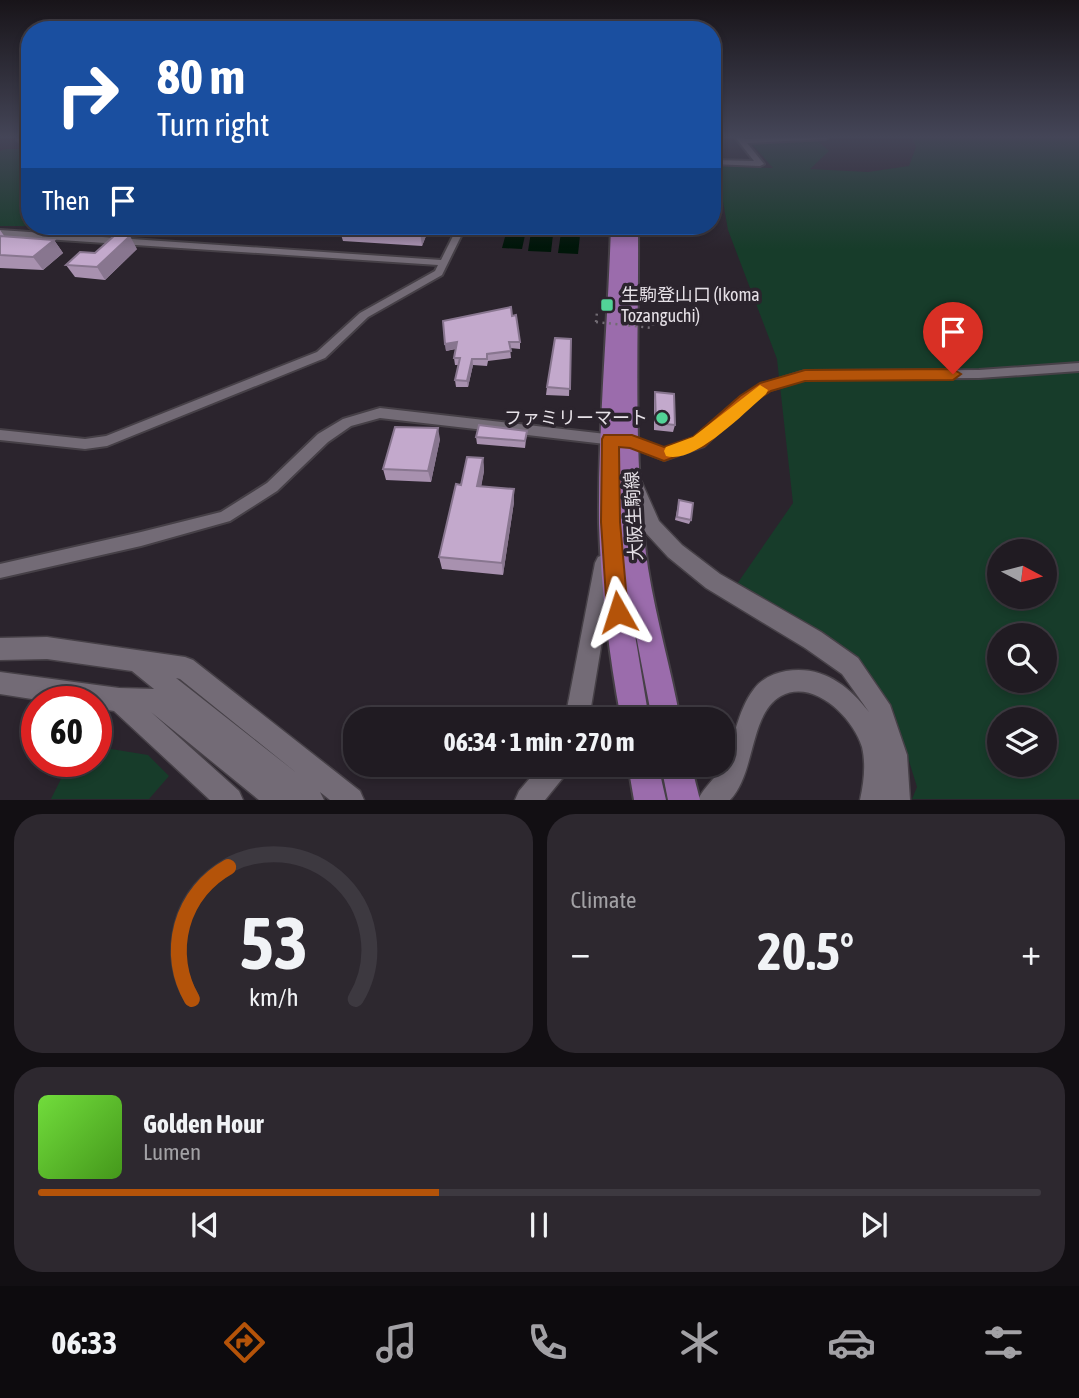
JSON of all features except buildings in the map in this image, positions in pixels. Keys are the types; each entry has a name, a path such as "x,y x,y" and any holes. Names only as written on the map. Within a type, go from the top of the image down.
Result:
{"main road":[{"name":"大阪生駒線","path":"618,235 621,441 631,476 636,568 664,707"},
{"name":"大阪生駒線","path":"631,235 621,441 611,522 614,591 633,707"},
{"path":"645,777 650,800"},
{"path":"679,777 684,800"}],"street":[{"path":"0,233 21,234"},
{"path":"30,235 445,263"},
{"path":"0,435 85,444 107,441 207,398 321,355 364,315 439,273 458,235"},
{"path":"0,571 225,517 272,487 323,438 347,422 380,413 621,441 664,454 699,442 745,400 766,387 805,375 979,374 1079,368"},
{"path":"631,476 652,526 675,551 713,581 813,640 850,666 878,705 895,755 897,800"},
{"path":"579,707 611,522"},
{"path":"0,649 47,648 185,668 351,800"},
{"path":"138,663 311,800"},
{"path":"711,800 732,776 757,701 770,686 786,680 810,680 832,690 850,706 868,731 875,754 878,781 873,800"},
{"path":"0,683 119,700 156,701 280,800"},
{"path":"119,700 230,800"},
{"path":"528,800 547,777"}],"path":[{"path":"597,312 596,323 653,328 653,317"}],"green space":[{"path":"0,174 21,174 21,226 0,226"},
{"path":"721,174 1079,174 1079,799 912,799 917,787 893,709 853,653 737,584 793,503 777,359 728,230 721,193"},
{"path":"112,749 148,755 169,776 149,799 51,799 62,777 112,777"}],"shaded area":[{"path":"506,235 525,235 522,249 502,248"},
{"path":"531,235 553,235 551,252 528,251"},
{"path":"561,235 580,235 578,254 558,253"}],"slow traffic":[{"path":"672,451 699,442 745,400 760,390"}],"place":[{"name":"生駒登山口 (Ikoma Tozanguchi)","path":"607,305"},
{"name":"ファミリーマート","path":"662,418"}],"route":[{"path":"618,612 614,591 610,439 632,442 664,454 699,442 745,400 766,387 805,375 953,374"}]}
